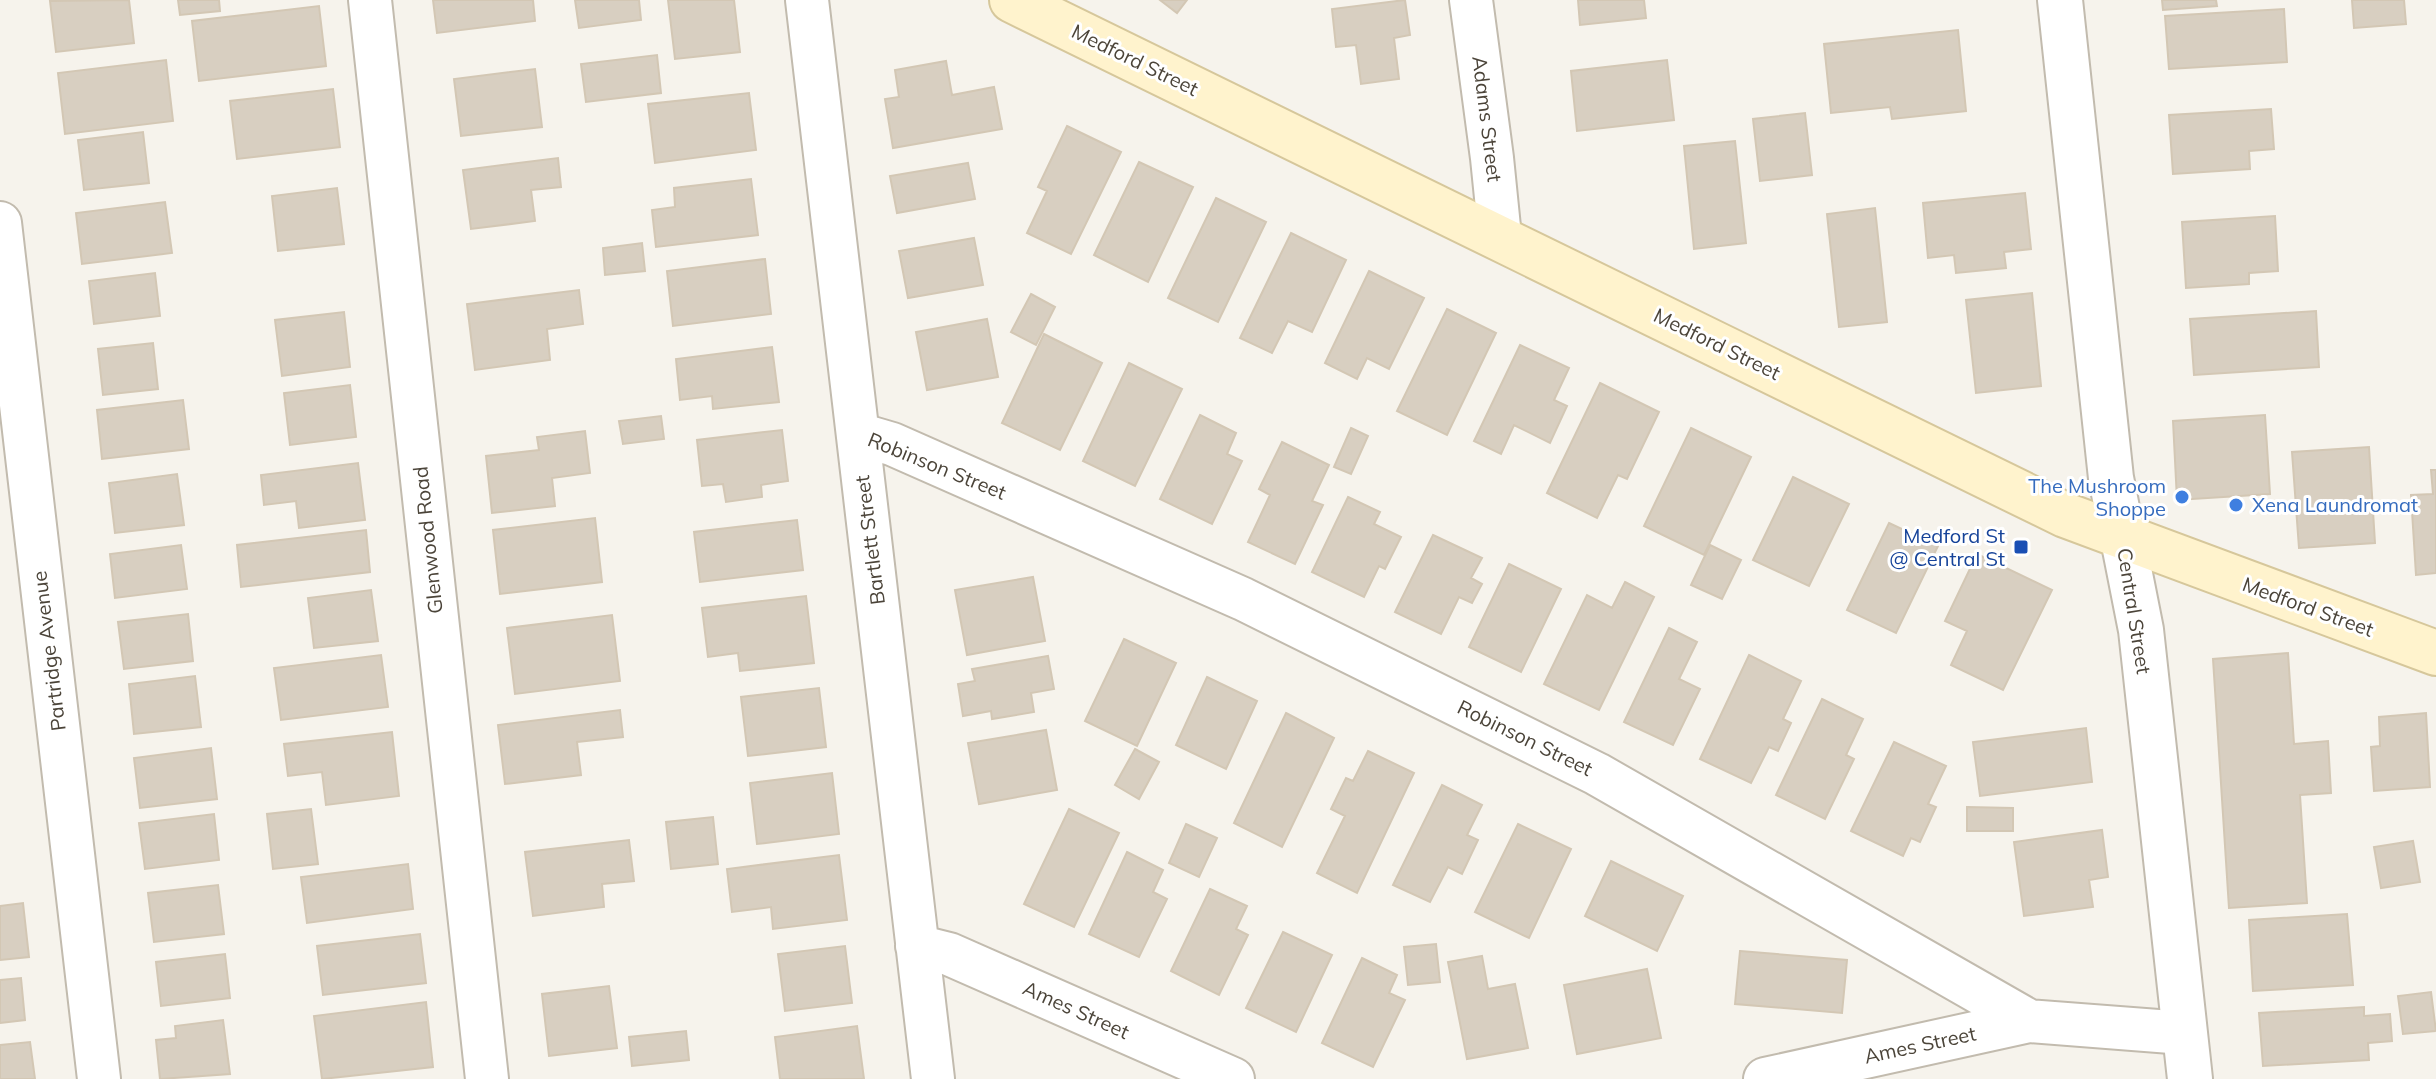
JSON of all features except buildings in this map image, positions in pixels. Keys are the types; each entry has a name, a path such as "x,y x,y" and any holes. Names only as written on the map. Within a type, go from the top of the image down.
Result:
{"main road":[{"name":"Medford Street","path":"1012,0 2065,515 2436,653"}],"street":[{"name":"Glenwood Road","path":"370,0 487,1079"},
{"name":"Bartlett Street","path":"807,0 933,1079"},
{"name":"Adams Street","path":"1471,0 1500,237"},
{"name":"Central Street","path":"2060,0 2111,478 2141,630 2190,1079"},
{"name":"Partridge Avenue","path":"0,223 99,1079"},
{"name":"Robinson Street","path":"858,434 892,444 1243,599 1597,774 2029,1021 2184,1033"},
{"name":"Ames Street","path":"917,946 949,954 1233,1079"},
{"name":"Ames Street","path":"1765,1079 2029,1021"}],"place":[{"name":"The Mushroom Shoppe","path":"2182,497"},
{"name":"Xena Laundromat","path":"2236,505"},
{"name":"Medford St @ Central St","path":"2021,547"}]}
